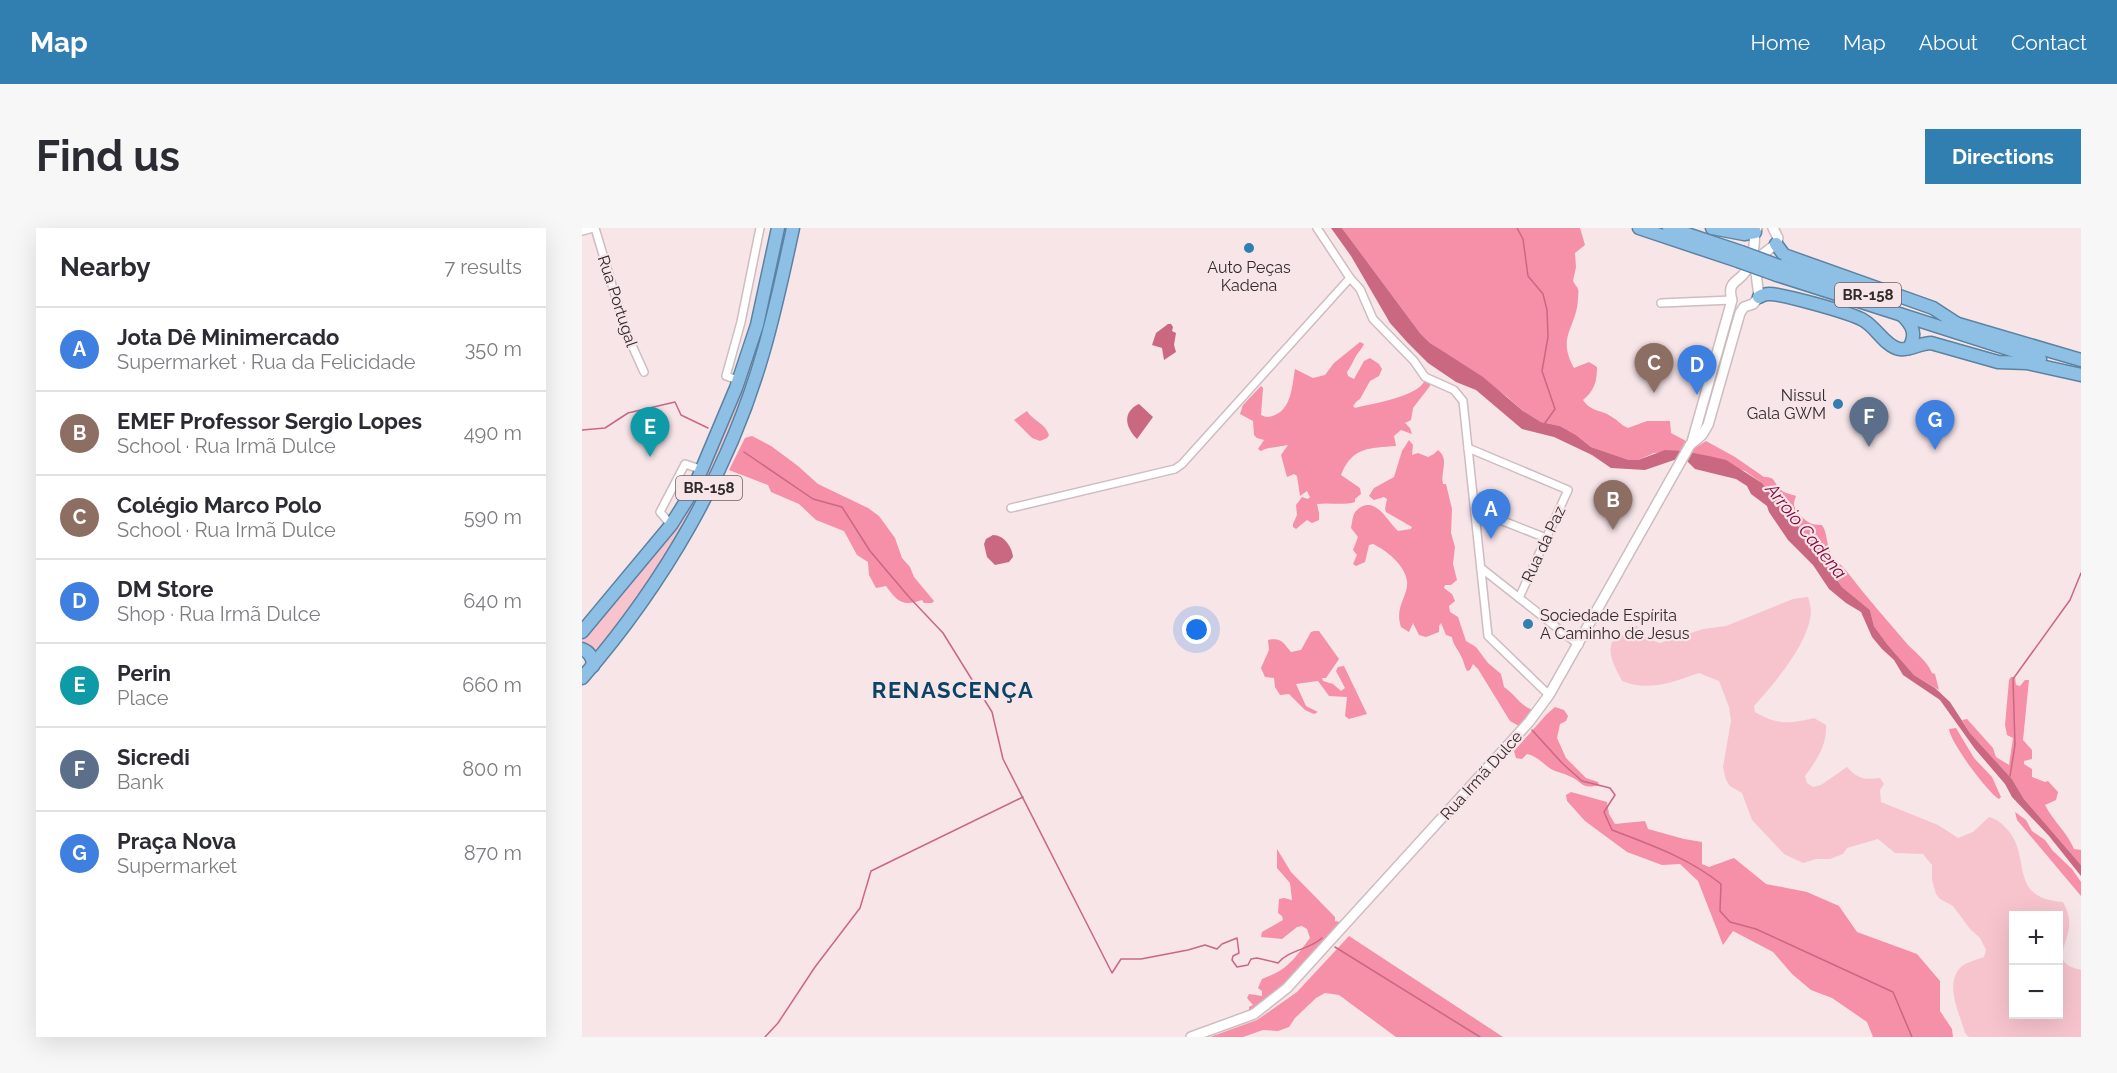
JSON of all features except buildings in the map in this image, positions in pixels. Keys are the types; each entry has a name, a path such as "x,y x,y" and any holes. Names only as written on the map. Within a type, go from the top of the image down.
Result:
{"highway":[{"name":"BR-158","path":"582,632 671,525 703,470 757,325 778,228"},
{"name":"BR-158","path":"582,678 615,639 673,554 727,449 763,354 793,228"},
{"name":"BR-158","path":"1639,228 1739,256"},
{"name":"BR-158","path":"1669,228 1739,256 1900,314 2081,360"},
{"path":"1712,228 1744,234 1757,232"},
{"path":"1772,247 1784,255 1933,308 1957,328 1986,360"},
{"name":"BR-158","path":"1778,270 1957,328 2081,374"},
{"path":"1759,297 1767,294 1780,295 1852,315 1873,327 1896,349 1904,350 1923,343 1939,344 1986,360 2036,365 2081,374"},
{"path":"1900,314 1913,329 1914,336 1909,348"},
{"path":"582,649 593,660 592,666"}],"street":[{"path":"582,231 594,228"},
{"name":"Rua Portugal","path":"594,228 626,332 644,372"},
{"path":"738,380 726,376 741,322 760,228"},
{"path":"1317,228 1350,278 1360,289 1373,319 1414,361 1425,377 1454,390 1463,401 1488,636 1549,695"},
{"path":"1661,303 1732,300 1735,304 1744,307 1753,304 1759,297 1760,289 1756,282 1756,273 1763,254 1778,238 1773,228"},
{"path":"1757,232 1760,249 1772,247"},
{"name":"Rua Irmã Dulce","path":"1191,1037 1254,1014 1287,988 1529,722 1549,695 1691,443 1732,300 1731,286 1735,280 1742,277 1746,270 1757,232"},
{"path":"757,247 774,249"},
{"path":"1742,277 1756,282"},
{"path":"1011,508 1175,469 1350,278"},
{"name":"Rua Irmã Dulce","path":"1691,443 1702,435 1713,411 1740,313 1744,307"},
{"path":"741,322 757,325"},
{"path":"1706,396 1708,405 1713,411"},
{"name":"Rua da Paz","path":"1468,448 1568,490 1519,598"},
{"path":"671,525 660,512 685,464 703,470"},
{"path":"1475,510 1546,538"},
{"path":"1481,568 1579,645"}],"shaded area":[{"path":"781,228 787,228 763,335 753,370 723,447 706,484 666,556 595,657 582,644 582,640 710,461"},
{"path":"1331,228 1342,228 1420,333 1430,343 1483,377 1523,411 1541,422 1560,426 1591,447 1629,460 1638,460 1665,450 1683,451 1726,460 1762,483 1808,538 1842,587 1870,610 1874,626 1887,644 1914,675 1935,688 1950,702 1970,733 2012,779 2024,799 2081,865 2081,876 2049,836 2012,797 2005,784 1975,749 1940,700 1903,675 1894,660 1872,637 1861,612 1829,589 1813,565 1788,540 1767,506 1751,494 1747,486 1736,479 1695,469 1685,459 1680,458 1645,470 1611,468 1592,455 1554,437 1522,429 1476,390 1456,382 1428,363 1407,342 1390,323 1351,256"},
{"path":"1342,228 1580,228 1585,245 1575,253 1576,267 1573,281 1578,289 1578,298 1567,348 1574,368 1589,362 1597,367 1594,386 1583,400 1593,409 1614,418 1628,428 1647,421 1670,421 1671,433 1686,441 1687,444 1683,451 1654,453 1638,460 1629,460 1591,447 1560,426 1541,422 1523,411 1506,396 1430,343 1420,333"},
{"path":"1171,324 1172,331 1176,333 1174,345 1176,352 1164,360 1162,348 1152,345 1156,333"},
{"path":"1360,342 1364,344 1347,372 1348,376 1354,379 1364,361 1370,358 1382,369 1379,376 1370,381 1360,399 1353,406 1355,408 1405,395 1421,386 1425,380 1431,383 1430,386 1413,408 1411,420 1405,423 1412,434 1401,430 1394,436 1396,446 1362,451 1350,459 1345,466 1341,475 1360,488 1361,494 1355,502 1317,504 1319,520 1312,523 1307,520 1296,529 1293,524 1297,515 1296,505 1302,497 1308,499 1310,497 1307,491 1300,496 1297,476 1294,474 1287,477 1281,455 1288,445 1261,451 1258,449 1264,440 1254,435 1253,421 1240,414 1243,405 1261,386 1263,388 1261,415 1268,417 1281,412 1288,402 1295,369 1313,378 1325,375 1334,363"},
{"path":"1139,404 1153,417 1137,439 1130,430 1127,420 1130,411"},
{"path":"1027,411 1045,428 1049,435 1047,438 1040,441 1032,438 1014,420"},
{"path":"752,436 771,446 818,484 868,508 879,516 895,538 902,558 910,567 914,577 934,601 932,603 924,603 922,600 905,603 893,596 886,586 876,588 869,575 868,562 857,555 844,531 816,520 799,504 771,492 768,485 729,470 745,438"},
{"path":"1409,440 1413,445 1412,455 1418,453 1428,457 1438,450 1442,454 1444,466 1442,479 1443,484 1446,484 1452,509 1451,533 1455,547 1453,564 1457,580 1451,585 1445,585 1444,588 1452,594 1455,601 1449,606 1450,612 1458,617 1466,641 1476,647 1488,663 1501,674 1504,687 1525,706 1533,710 1519,726 1510,721 1478,669 1473,664 1467,671 1452,637 1446,635 1441,623 1439,632 1426,637 1419,635 1413,623 1409,632 1401,627 1399,613 1407,581 1403,569 1394,559 1373,544 1369,545 1365,562 1356,566 1353,564 1357,555 1353,550 1358,537 1351,528 1354,513 1361,507 1367,505 1377,508 1398,531 1412,527 1386,512 1387,499 1384,497 1374,500 1369,496 1374,488 1394,477 1402,451"},
{"path":"1706,441 1764,477 1772,479 1783,492 1796,496 1794,507 1808,522 1822,525 1832,556 1908,645 1925,661 1935,674 1939,690 1914,675 1887,644 1874,626 1870,610 1842,587 1808,538 1762,483 1745,471 1688,452"},
{"path":"993,535 1004,539 1011,549 1013,557 1009,562 995,565 987,557 984,544 986,539"},
{"path":"1808,597 1811,611 1804,636 1790,662 1754,706 1755,712 1777,721 1791,722 1814,718 1826,725 1825,739 1820,752 1805,776 1807,783 1813,787 1821,785 1847,767 1862,778 1880,778 1884,784 1880,790 1881,802 1938,825 1958,838 1973,832 1989,817 2004,826 2013,837 2023,873 2033,892 2045,898 2063,902 2069,917 2069,929 2063,949 2063,911 2009,911 2009,1019 2063,1019 2063,959 2066,964 2081,970 2081,1037 1969,1037 1965,1033 1954,999 1954,981 1956,973 1962,966 1984,957 1986,950 1980,938 1970,929 1953,906 1936,894 1932,880 1932,865 1923,854 1895,853 1878,839 1847,848 1843,854 1830,859 1816,859 1803,863 1784,854 1752,820 1742,793 1730,786 1726,780 1723,767 1731,721 1729,707 1719,681 1699,673 1661,685 1642,686 1622,681 1613,662 1612,642 1619,639 1629,627 1637,626 1646,638 1660,643 1703,629 1726,626 1793,599"},
{"path":"1319,631 1339,659 1326,678 1322,678 1323,681 1333,684 1341,691 1345,688 1336,671 1338,667 1344,666 1367,714 1349,719 1345,716 1347,697 1329,696 1318,681 1296,684 1306,706 1318,712 1314,714 1305,710 1289,694 1280,695 1275,687 1274,678 1265,677 1261,668 1269,650 1268,640 1281,641 1291,652 1301,650 1311,632"},
{"path":"2011,677 2015,677 2016,685 2020,686 2025,680 2029,680 2023,740 2032,750 2032,759 2024,761 2024,764 2032,769 2032,777 2048,781 2058,792 2056,800 2045,805 2074,849 2081,850 2081,865 2024,799 2012,779 1970,733 1962,720 1967,719 1993,748 1996,757 2009,765 2013,738 2007,735 2005,725"},
{"path":"1555,707 1564,710 1568,716 1566,721 1560,724 1557,738 1566,758 1586,778 1598,782 1599,785 1585,786 1551,769 1531,755 1527,754 1522,759 1516,758 1514,751"},
{"path":"1956,728 1974,758 1992,777 2001,797 1999,799 1962,755 1949,729"},
{"path":"1571,792 1607,802 1609,814 1615,824 1645,821 1648,829 1702,842 1702,864 1709,867 1734,858 1766,884 1807,892 1839,906 1857,932 1917,954 1940,981 1940,1011 1952,1029 1953,1037 1873,1037 1867,1022 1832,998 1811,990 1792,974 1773,952 1733,931 1723,945 1698,881 1680,864 1662,865 1627,852 1585,821 1567,801 1566,795"},
{"path":"2015,812 2026,820 2032,831 2045,840 2072,869 2081,882 2081,896 2017,820"},
{"path":"1277,849 1291,872 1335,917 1335,921 1345,923 1288,983 1263,1004 1249,1012 1249,1007 1253,1005 1247,998 1249,994 1262,996 1262,991 1258,988 1262,979 1285,967 1310,938 1307,929 1302,926 1297,927 1282,939 1261,937 1262,932 1283,920 1278,913 1279,899 1292,900 1290,883 1277,868"},
{"path":"1349,936 1503,1037 1396,1037 1339,995 1325,993 1316,998 1289,1027 1278,1031 1263,1030 1243,1037 1210,1037 1257,1020 1297,992"}],"waterway":[{"name":"Arroio Cadena","path":"1517,228 1523,239 1528,276 1543,294 1547,310 1548,337 1542,371 1555,409 1545,423"},
{"path":"582,430 605,428 628,413 675,402 681,415 708,428"},
{"path":"744,452 813,499 842,507 870,551 943,633 992,712 1003,759 1112,973 1121,959 1141,959 1205,945 1217,949 1222,944 1237,938 1239,953 1233,956 1232,960 1237,967 1248,965 1251,959 1257,958 1278,963 1288,955 1322,938"},
{"path":"2010,776 2015,745 2013,679 2070,600 2081,573"},
{"path":"1532,730 1582,781 1610,788 1615,795 1604,812 1612,830 1683,859 1721,884 1720,911 1730,922 1756,929 1893,992 1912,1037"},
{"path":"765,1037 778,1023 815,967 860,908 871,871 1023,797"},
{"path":"1335,947 1480,1037"}],"place":[{"name":"Auto Peças Kadena","path":"1249,248"},
{"name":"Colégio Marco Polo","path":"1654,393"},
{"name":"DM Store","path":"1697,395"},
{"name":"Nissul Gala GWM","path":"1838,404"},
{"name":"Sicredi","path":"1869,447"},
{"name":"Praça Nova","path":"1935,450"},
{"name":"Perin","path":"650,457"},
{"name":"EMEF Professor Sergio Lopes","path":"1613,530"},
{"name":"Jota Dê Minimercado","path":"1491,539"},
{"name":"Sociedade Espírita A Caminho de Jesus","path":"1528,624"}],"district":[{"name":"RENASCENÇA","path":"953,690"}]}
